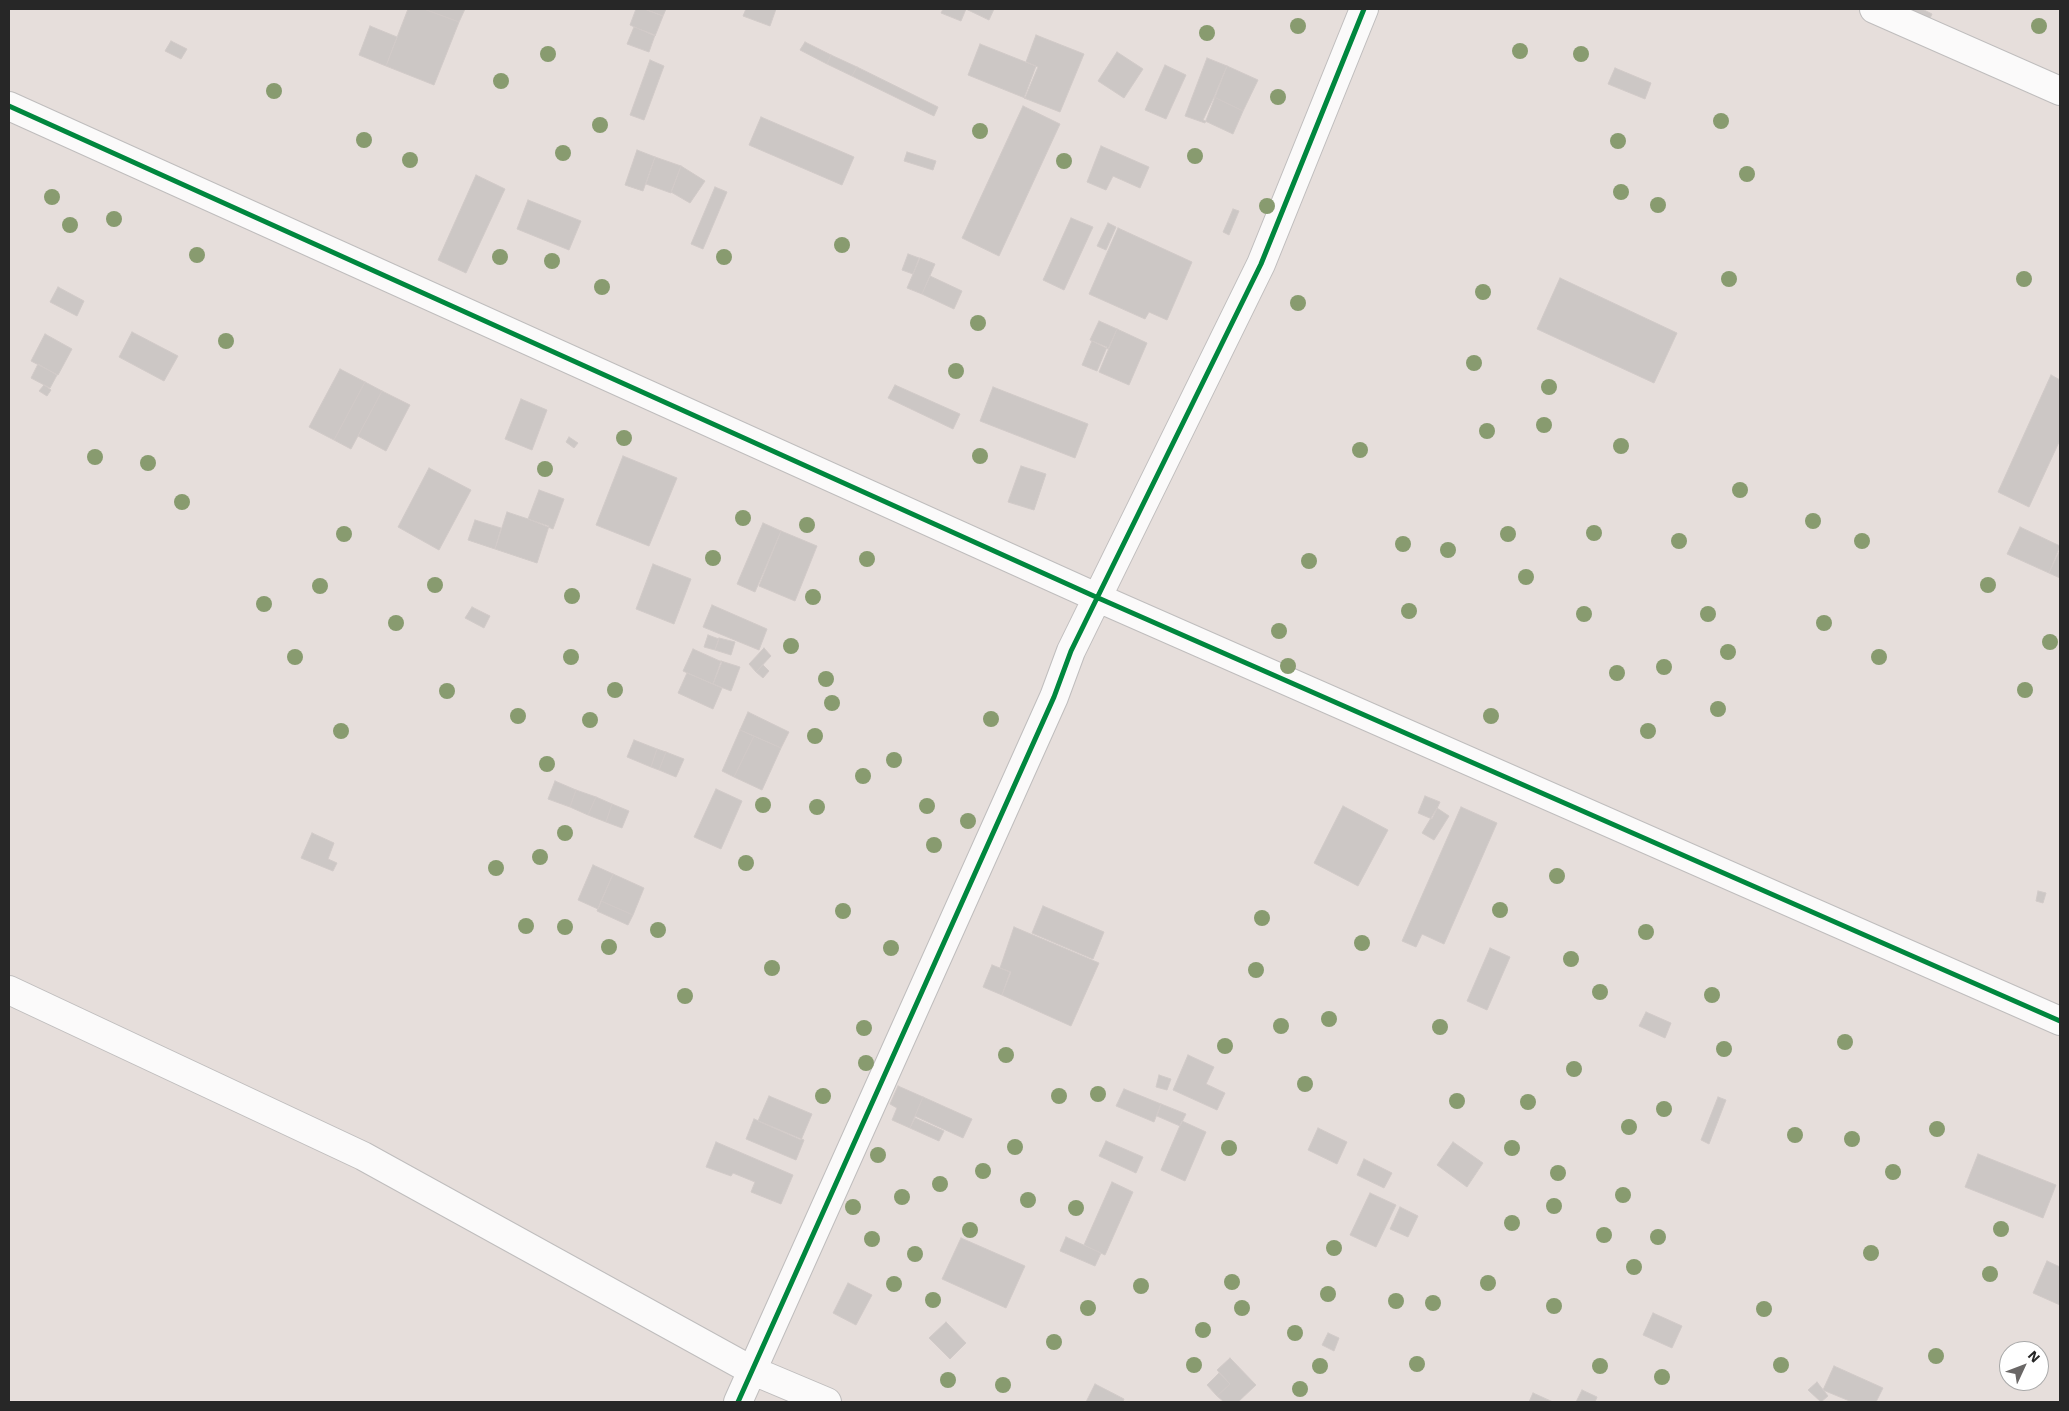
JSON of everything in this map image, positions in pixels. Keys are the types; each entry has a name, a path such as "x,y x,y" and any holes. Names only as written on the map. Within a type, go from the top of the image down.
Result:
{"street":[{"path":"738,1402 1054,697 1071,651 1261,264 1362,9"},
{"path":"1874,9 2060,91"},
{"path":"9,106 1096,597 2060,1021"},
{"path":"9,990 363,1156 751,1370 827,1402"}],"building":[{"path":"408,9 424,9 459,22 434,85 386,66"},
{"path":"424,9 465,9 459,22"},
{"path":"636,9 645,9 663,16 655,36 630,25"},
{"path":"644,9 666,9 663,16"},
{"path":"746,9 776,9 770,26 743,16"},
{"path":"943,9 966,9 961,21 941,13"},
{"path":"966,9 994,9 989,20"},
{"path":"1914,9 1922,9 1932,14 1925,29 1908,21"},
{"path":"370,26 397,37 386,66 359,55"},
{"path":"634,27 655,35 649,52 627,44"},
{"path":"1036,35 1084,54 1060,112 1024,98 1036,66 1026,62"},
{"path":"171,41 187,49 181,59 165,51"},
{"path":"805,42 831,55 827,64 800,50"},
{"path":"980,44 1038,67 1025,98 968,75"},
{"path":"1117,52 1143,69 1124,98 1098,81"},
{"path":"831,55 857,67 852,76 827,64"},
{"path":"1207,58 1227,66 1205,123 1185,116"},
{"path":"650,60 664,66 644,120 630,115"},
{"path":"1165,65 1186,75 1166,119 1145,110"},
{"path":"1227,66 1258,80 1243,111 1214,97"},
{"path":"857,67 938,107 934,116 852,76"},
{"path":"1615,68 1651,83 1645,99 1608,84"},
{"path":"1214,97 1243,111 1233,134 1203,120"},
{"path":"1023,106 1060,124 999,256 962,238"},
{"path":"761,117 854,157 842,185 749,145"},
{"path":"1101,146 1149,167 1140,188 1113,176 1106,190 1087,182"},
{"path":"637,150 655,157 643,191 625,185"},
{"path":"907,152 936,161 933,170 904,161"},
{"path":"655,157 681,166 671,193 646,184"},
{"path":"681,166 705,181 690,203 671,192"},
{"path":"476,175 505,189 466,273 438,260"},
{"path":"715,187 727,192 703,249 691,244"},
{"path":"528,200 581,221 569,250 517,229"},
{"path":"1233,209 1239,211 1229,235 1223,232"},
{"path":"1071,218 1093,227 1064,290 1043,280"},
{"path":"1108,223 1116,227 1106,250 1097,246"},
{"path":"1118,228 1192,262 1167,320 1149,312 1145,319 1089,294"},
{"path":"908,254 919,258 913,274 902,270"},
{"path":"920,258 935,264 922,294 907,288"},
{"path":"930,276 962,291 954,309 922,294"},
{"path":"1560,278 1677,333 1654,383 1537,329"},
{"path":"58,287 84,301 77,316 50,302"},
{"path":"1099,321 1117,329 1108,349 1090,340"},
{"path":"1117,329 1147,343 1129,385 1099,372"},
{"path":"132,332 178,356 164,381 119,357"},
{"path":"45,334 72,349 58,375 31,361"},
{"path":"1092,341 1107,347 1097,371 1082,365"},
{"path":"38,364 57,375 50,388 31,378"},
{"path":"340,369 365,382 334,440 309,427"},
{"path":"2051,375 2060,380 2060,440 2029,507 1998,492"},
{"path":"365,382 382,391 351,449 334,440"},
{"path":"44,385 51,390 47,396 39,391"},
{"path":"895,385 960,414 953,429 888,398"},
{"path":"993,387 1088,424 1075,458 980,421"},
{"path":"382,391 410,405 386,451 358,436"},
{"path":"521,399 547,410 532,450 505,439"},
{"path":"569,437 578,443 574,448 566,442"},
{"path":"623,456 677,478 649,546 596,525"},
{"path":"1021,466 1046,474 1034,510 1008,502"},
{"path":"429,468 471,490 439,550 398,527"},
{"path":"539,490 564,499 553,529 528,519"},
{"path":"507,512 549,526 537,563 495,549"},
{"path":"475,520 501,528 495,549 468,540"},
{"path":"763,523 781,531 755,592 737,584"},
{"path":"2020,527 2060,546 2049,573 2007,554"},
{"path":"781,531 817,546 795,601 759,586"},
{"path":"2060,550 2060,578 2049,573"},
{"path":"653,564 691,579 674,624 636,609"},
{"path":"712,605 767,629 759,650 703,627"},
{"path":"472,607 490,616 484,628 465,618"},
{"path":"708,635 719,639 715,650 704,647"},
{"path":"719,638 735,642 731,655 715,650"},
{"path":"764,648 771,656 756,672 749,664"},
{"path":"693,649 722,662 713,684 683,671"},
{"path":"721,661 740,667 731,691 713,684"},
{"path":"763,665 769,671 763,678 756,672"},
{"path":"687,673 722,688 713,709 678,693"},
{"path":"748,712 789,732 781,748 740,730"},
{"path":"740,730 754,736 734,777 722,771"},
{"path":"754,736 781,748 762,790 734,777"},
{"path":"634,740 657,749 651,767 627,757"},
{"path":"657,749 666,752 659,770 651,767"},
{"path":"666,752 684,759 676,777 659,770"},
{"path":"555,781 576,790 570,807 548,799"},
{"path":"716,789 742,801 721,849 694,837"},
{"path":"576,790 596,797 588,815 570,807"},
{"path":"1425,796 1440,802 1432,819 1418,813"},
{"path":"596,797 612,804 606,822 588,815"},
{"path":"612,804 629,811 622,828 606,822"},
{"path":"1343,806 1388,830 1358,886 1314,863"},
{"path":"1461,807 1497,823 1444,944 1422,934 1416,947 1402,941"},
{"path":"1437,808 1449,816 1434,840 1422,833"},
{"path":"312,833 334,843 328,859 337,863 333,871 301,858"},
{"path":"593,865 613,874 598,909 578,900"},
{"path":"613,874 644,888 633,915 601,901"},
{"path":"2038,891 2046,893 2043,903 2036,901"},
{"path":"601,901 633,915 628,925 597,911"},
{"path":"1043,906 1104,932 1093,959 1032,933"},
{"path":"1014,927 1099,963 1071,1026 1002,995 1011,972 1000,968"},
{"path":"1490,948 1510,957 1487,1010 1467,1001"},
{"path":"992,965 1010,972 1002,995 983,987"},
{"path":"1646,1012 1671,1023 1665,1038 1639,1026"},
{"path":"1188,1055 1214,1067 1206,1084 1225,1093 1217,1110 1173,1090"},
{"path":"1159,1075 1171,1079 1167,1090 1156,1087"},
{"path":"898,1086 923,1097 910,1128 892,1120 897,1108 890,1104"},
{"path":"1124,1089 1161,1104 1154,1122 1116,1106"},
{"path":"769,1096 812,1114 801,1140 758,1121"},
{"path":"923,1097 972,1119 963,1138 915,1116"},
{"path":"1718,1097 1726,1100 1709,1144 1701,1140"},
{"path":"1161,1104 1186,1114 1180,1126 1157,1116"},
{"path":"915,1118 944,1131 939,1141 910,1128"},
{"path":"754,1119 804,1140 796,1160 746,1139"},
{"path":"1182,1121 1206,1132 1185,1181 1161,1170"},
{"path":"1318,1128 1347,1142 1337,1164 1308,1150"},
{"path":"1106,1141 1143,1157 1136,1173 1099,1156"},
{"path":"716,1142 793,1175 781,1204 751,1192 755,1182 733,1173 731,1176 706,1167"},
{"path":"1453,1142 1483,1163 1467,1187 1437,1165"},
{"path":"1978,1154 2056,1185 2043,1218 1965,1187"},
{"path":"1364,1159 1392,1173 1384,1188 1357,1175"},
{"path":"1112,1182 1133,1192 1105,1255 1084,1245"},
{"path":"1370,1193 1396,1205 1376,1247 1350,1235"},
{"path":"1400,1207 1418,1216 1408,1237 1390,1229"},
{"path":"1066,1237 1101,1253 1095,1266 1060,1251"},
{"path":"961,1238 1025,1266 1006,1308 942,1279"},
{"path":"2047,1261 2060,1267 2060,1305 2033,1293"},
{"path":"848,1283 872,1295 856,1325 833,1313"},
{"path":"1653,1313 1682,1326 1672,1348 1643,1335"},
{"path":"946,1322 966,1343 950,1359 929,1338"},
{"path":"1328,1333 1339,1338 1334,1351 1322,1345"},
{"path":"1230,1358 1256,1385 1238,1402 1224,1402 1217,1396 1230,1384 1217,1370"},
{"path":"1834,1366 1883,1388 1876,1402 1852,1402 1823,1390"},
{"path":"1219,1373 1230,1384 1217,1396 1207,1385"},
{"path":"1817,1382 1828,1396 1821,1402 1808,1390"},
{"path":"1095,1384 1124,1399 1123,1402 1086,1402"},
{"path":"1582,1390 1597,1397 1595,1402 1576,1402"},
{"path":"1533,1393 1553,1402 1529,1402"}],"cycle path":[{"path":"738,1402 1054,697 1071,651 1261,264 1364,9"},
{"path":"9,106 1096,597 2060,1021"}]}
